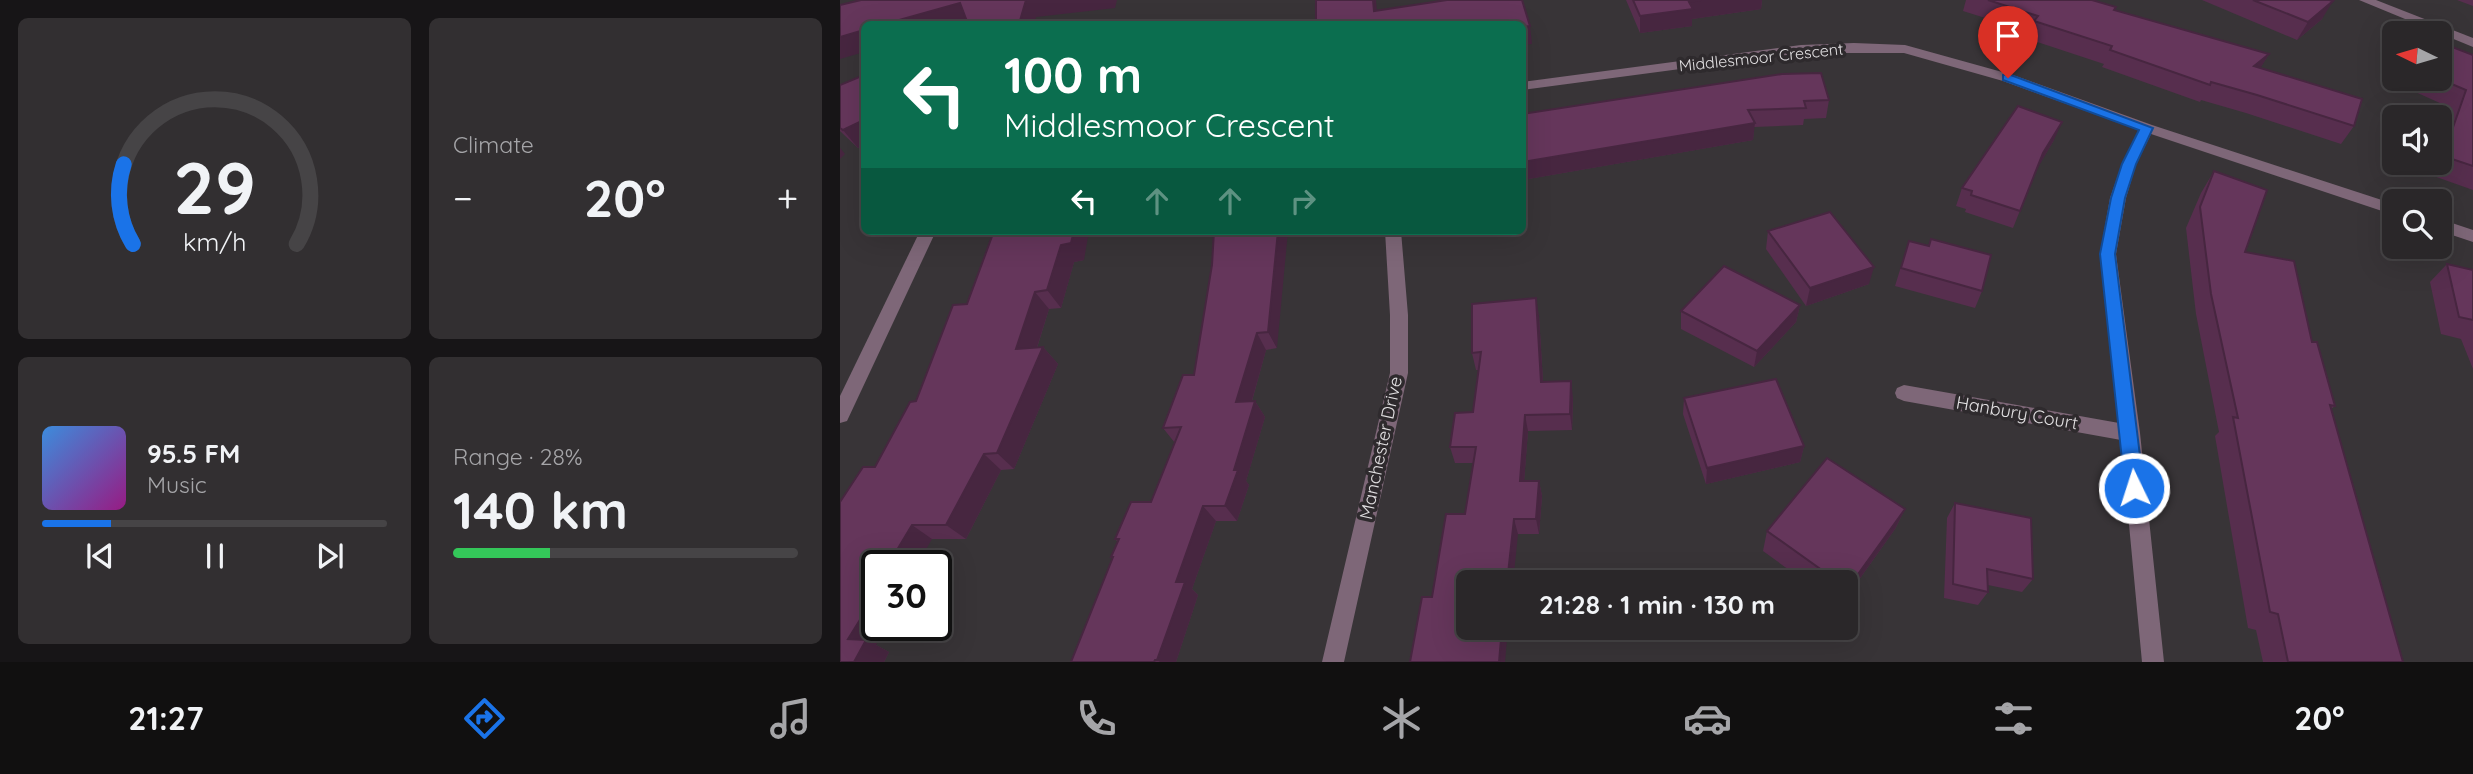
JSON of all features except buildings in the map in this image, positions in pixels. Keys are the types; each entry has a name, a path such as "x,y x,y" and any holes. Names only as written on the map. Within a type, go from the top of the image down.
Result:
{"street":[{"path":"2365,0 2473,43"},
{"name":"Middlesmoor Crescent","path":"1526,85 1801,49 1905,49 2008,78 2147,128 2382,206"},
{"path":"2147,128 2129,164 2118,198 2108,254 2130,433 2153,662"},
{"path":"2452,229 2473,236"},
{"path":"840,415 926,235"},
{"name":"Manchester Drive","path":"1333,662 1399,373 1399,314 1393,235"},
{"name":"Hanbury Court","path":"1905,393 2130,433"}],"route":[{"path":"2008,78 2147,128 2129,164 2118,198 2108,254 2134,488"}]}
